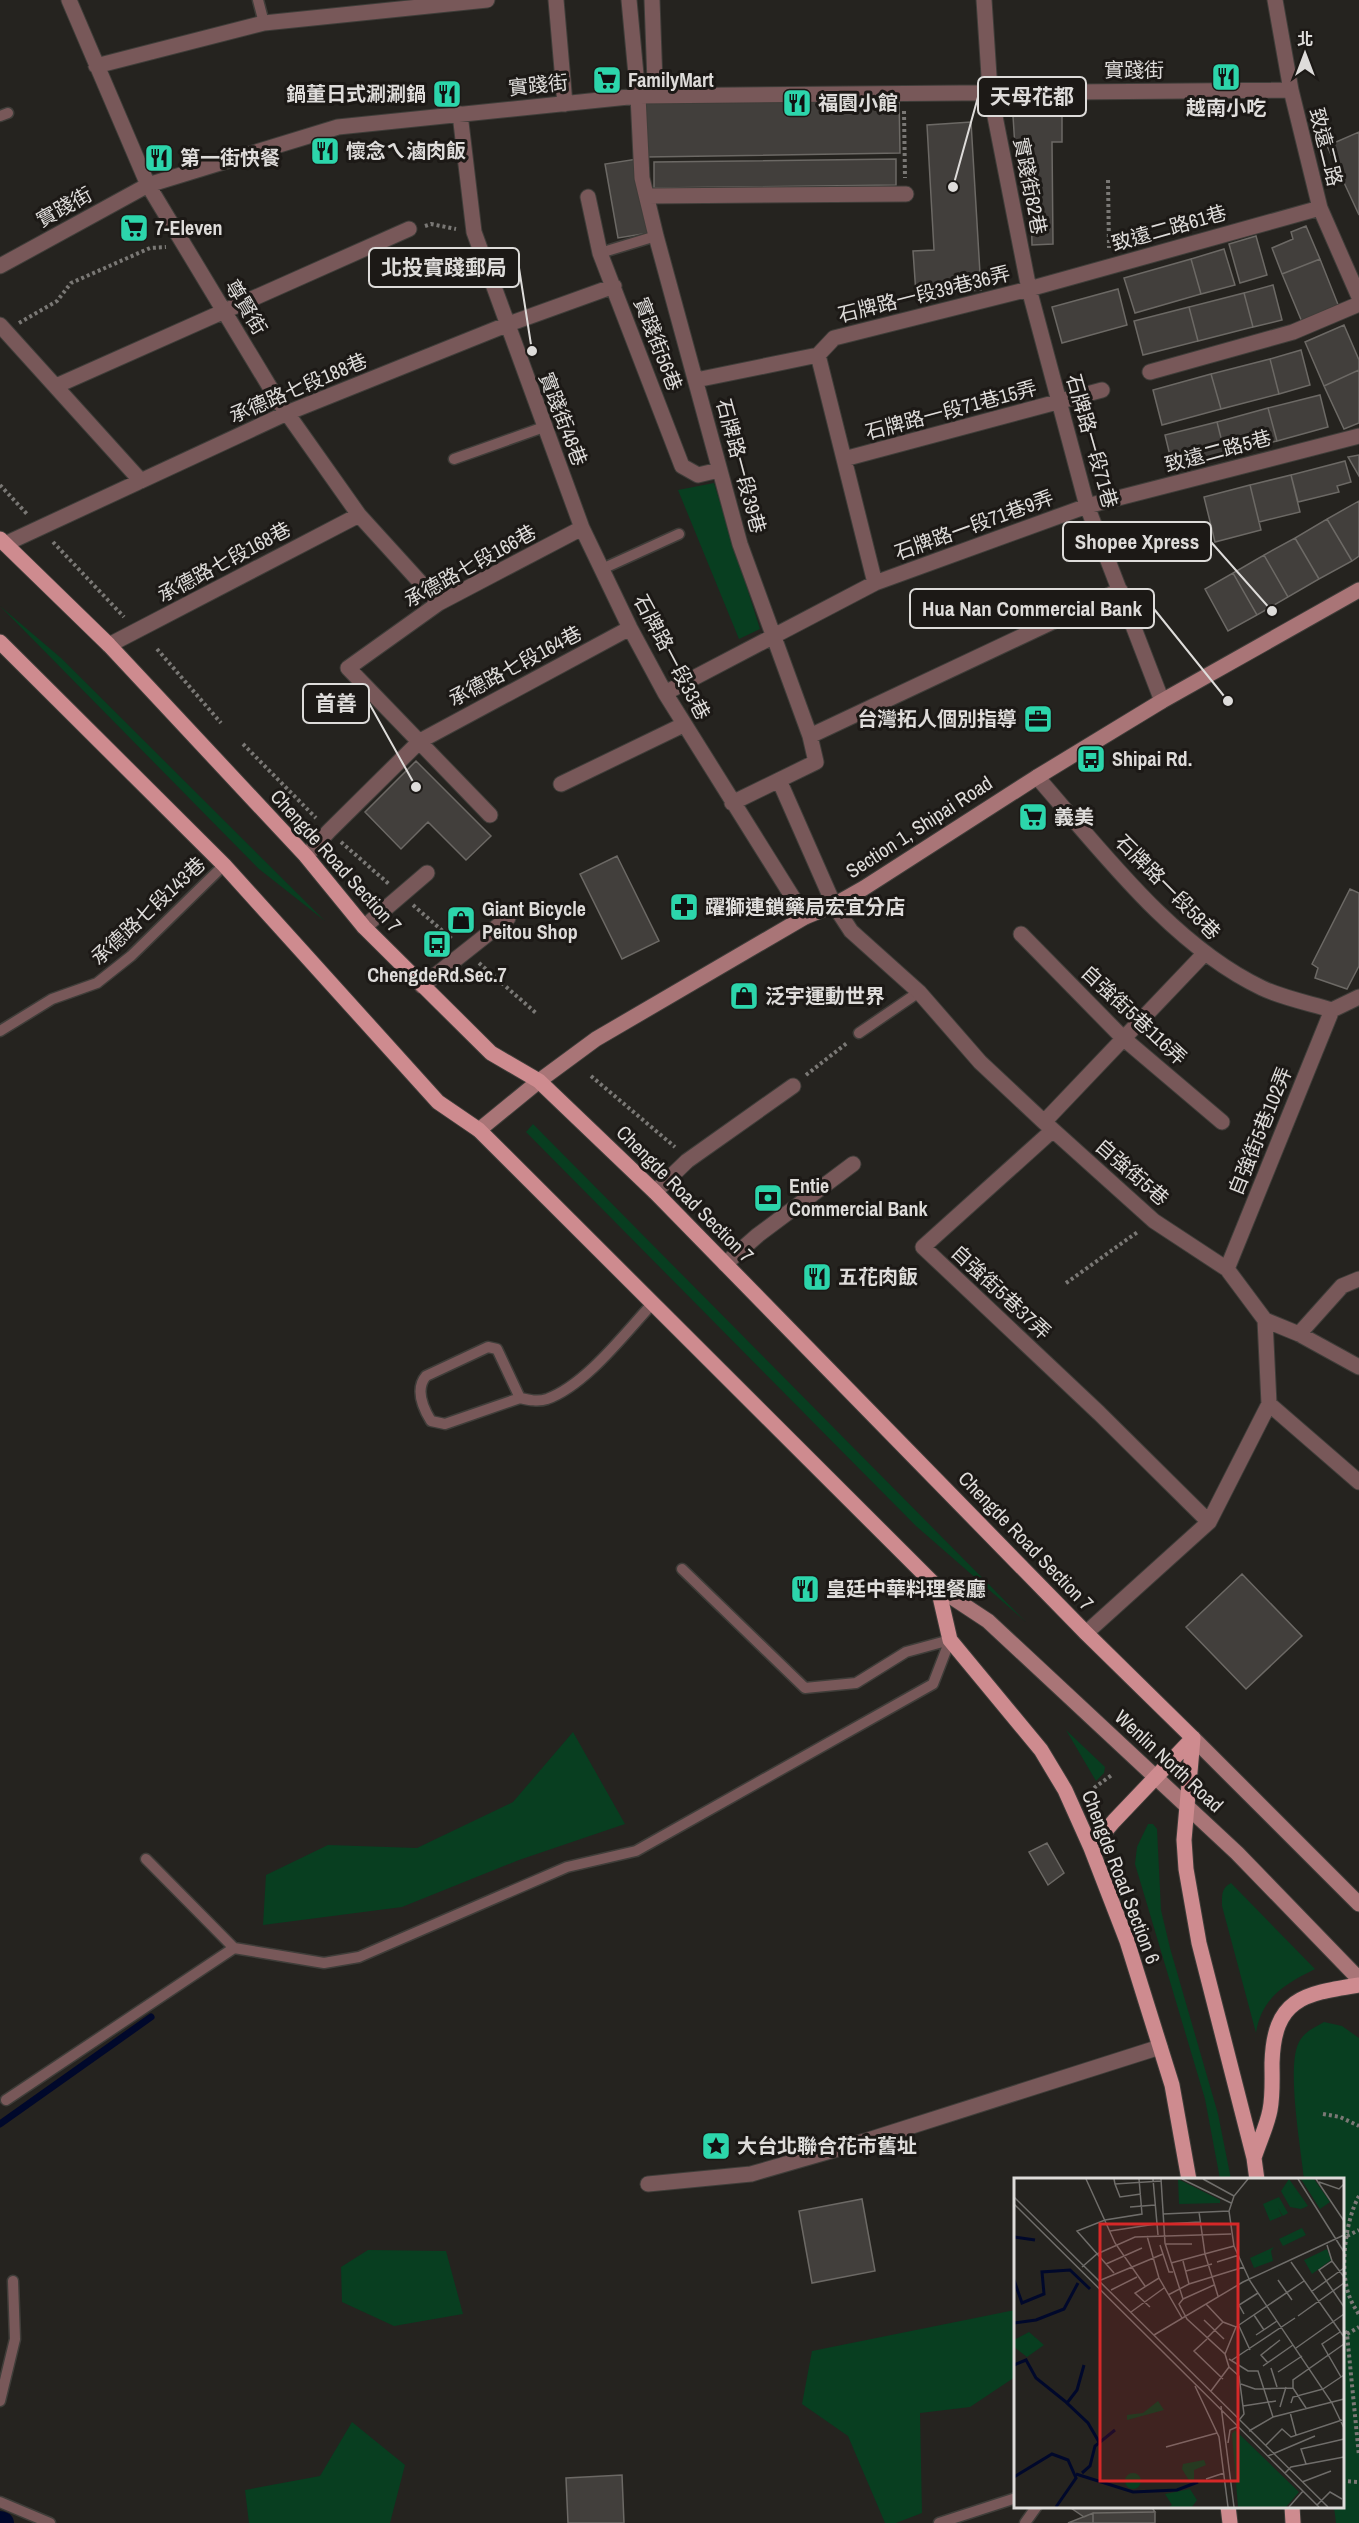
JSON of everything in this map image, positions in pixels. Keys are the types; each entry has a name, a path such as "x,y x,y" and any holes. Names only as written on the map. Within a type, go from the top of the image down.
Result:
{"main road":[{"name":"Chengde Road Section 7","path":"3,542 109,645 306,856 364,927 491,1053 539,1081 655,1192 1086,1633 1193,1738"},
{"path":"0,642 224,865 438,1102 479,1130 938,1588"},
{"name":"Chengde Road Section 6","path":"938,1588 950,1640 1041,1750 1065,1790 1091,1848 1127,1941 1172,2085 1189,2178"},
{"path":"1091,1848 1193,1738"},
{"path":"1193,1738 1184,1840 1186,1869 1199,1943 1254,2158 1257,2178"},
{"path":"1254,2158 1271,2109 1273,2050 1280,2018 1294,2002 1320,1991 1359,1985"},
{"path":"1228,2508 1230,2523"},
{"path":"1292,2508 1293,2523"}],"street":[{"name":"尊賢街","path":"69,0 148,185 224,312 287,413 359,515 438,603"},
{"path":"96,66 264,23 487,0"},
{"path":"556,0 565,104"},
{"name":"石牌路一段39巷","path":"629,0 638,96 642,178 656,236 740,544 810,736 816,762 779,780"},
{"path":"638,96 655,83 652,0"},
{"name":"實踐街82巷","path":"984,0 990,92 1029,289"},
{"name":"致遠二路","path":"1275,0 1291,90 1320,208 1359,297"},
{"name":"實踐街","path":"0,266 148,185 338,127 638,96 1291,90"},
{"name":"實踐街48巷","path":"460,114 474,232 506,325 582,528"},
{"path":"647,196 906,194"},
{"name":"實踐街56巷","path":"588,197 600,253 682,466 698,476 719,470"},
{"name":"致遠二路61巷","path":"1029,289 1320,208"},
{"path":"56,386 409,229"},
{"name":"承德路七段188巷","path":"3,542 41,529 287,413 506,325 614,286"},
{"name":"石牌路一段39巷36弄","path":"818,356 834,338 1029,289"},
{"name":"石牌路一段71巷","path":"1029,289 1087,506 1162,701"},
{"path":"1150,372 1293,332 1359,304"},
{"path":"3,328 141,481"},
{"path":"696,380 818,356 876,582"},
{"name":"石牌路一段71巷15弄","path":"844,459 1102,390"},
{"name":"致遠二路5巷","path":"1087,506 1359,436"},
{"name":"石牌路一段71巷9弄","path":"664,693 876,582 1087,506"},
{"name":"承德路七段168巷","path":"109,645 359,515"},
{"name":"石牌路一段33巷","path":"582,528 664,693 804,917"},
{"name":"承德路七段166巷","path":"420,741 348,668 438,603 582,528"},
{"path":"810,736 1120,590"},
{"name":"Section 1, Shipai Road","path":"479,1130 539,1081 596,1039 804,917 834,905 1162,701 1359,590"},
{"name":"承德路七段164巷","path":"306,856 420,741 630,628"},
{"path":"561,784 684,725"},
{"path":"420,741 490,815"},
{"name":"石牌路一段58巷","path":"1037,777 1135,888 1204,954 1263,989 1332,1010"},
{"path":"732,803 779,780 834,905"},
{"path":"364,927 427,873"},
{"name":"自強街5巷","path":"834,905 851,931 919,992 980,1062 1154,1221 1227,1269 1265,1320"},
{"path":"423,986 508,918"},
{"name":"自強街5巷116弄","path":"1021,934 1123,1038 1222,1122"},
{"path":"1048,1126 1123,1038 1204,954"},
{"path":"1332,1010 1359,997"},
{"name":"自強街5巷102弄","path":"1227,1269 1332,1010"},
{"path":"655,1192 687,1161 793,1086"},
{"name":"自強街5巷37弄","path":"1048,1126 923,1247 1099,1413 1209,1522"},
{"path":"725,1264 758,1234 853,1164"},
{"path":"1299,1334 1342,1286 1359,1279"},
{"path":"1086,1633 1209,1522 1269,1404 1265,1320 1299,1334 1359,1367"},
{"path":"1269,1404 1359,1482"},
{"name":"Wenlin North Road","path":"938,1588 988,1621 1186,1808 1237,1853 1359,1979"},
{"name":"Wenlin North Road","path":"1193,1738 1359,1904"},
{"path":"648,2184 751,2174 865,2141 1160,2047"}],"lane":[{"path":"258,0 264,23"},
{"path":"600,253 656,236"},
{"path":"454,459 544,427"},
{"path":"602,569 679,534"},
{"name":"承德路七段143巷","path":"0,1031 52,999 97,983 131,956 224,865"},
{"path":"860,1033 919,992"},
{"path":"520,1398 497,1349 488,1347 426,1376 421,1382 420,1390 431,1421 445,1424 520,1398 532,1401 546,1399 569,1386 592,1368 653,1303"},
{"path":"682,1569 806,1688 856,1683 906,1652 950,1640"},
{"path":"146,1859 234,1948 324,1963 359,1957 567,1868 636,1851 933,1684 950,1640"},
{"path":"6,2100 234,1948"},
{"path":"0,2401 15,2339 13,2281"},
{"path":"939,2523 1014,2499"},
{"path":"0,2502 50,2523"},
{"path":"1025,2523 1036,2508"}],"path":[{"path":"903,93 906,194"},
{"path":"1108,180 1109,266"},
{"path":"409,229 431,224 474,232"},
{"path":"3,328 57,301 70,283 150,248 184,246"},
{"path":"0,485 127,620"},
{"path":"157,649 221,723"},
{"path":"243,744 329,831 536,1012"},
{"path":"793,1086 860,1033"},
{"path":"591,1076 678,1150"},
{"path":"1066,1283 1154,1221"},
{"path":"1094,1788 1113,1774"},
{"path":"1323,2114 1359,2126"},
{"path":"1359,2196 1347,2237 1344,2261 1349,2296 1359,2315"},
{"path":"1347,2237 1359,2230"},
{"path":"1347,2334 1359,2327"},
{"path":"1344,2329 1347,2334 1359,2456"},
{"path":"1344,2481 1359,2482"}],"green space":[{"path":"714,483 760,629 739,639 678,490"},
{"path":"0,606 61,658 325,921 259,869"},
{"path":"533,1124 1026,1622 916,1526 526,1132"},
{"path":"1066,1730 1105,1767 1104,1773 1096,1781"},
{"path":"573,1732 625,1824 519,1860 402,1907 263,1925 266,1875 328,1845 417,1848 513,1802"},
{"path":"1148,1824 1153,1824 1157,1829 1161,1910 1218,2114 1231,2178 1220,2178 1205,2099 1135,1864 1137,1847"},
{"path":"1231,1883 1315,1969 1294,1980 1269,2001 1263,2010 1256,2033 1222,1906 1224,1890"},
{"path":"1324,2022 1342,2026 1359,2038 1359,2523 1336,2523 1334,2508 1344,2508 1344,2178 1304,2178 1294,2069 1299,2042 1307,2032"},
{"path":"368,2250 446,2251 463,2314 394,2326 342,2302 341,2267"},
{"path":"1014,2310 1014,2378 970,2407 920,2413 922,2513 896,2523 885,2523 848,2436 802,2404 812,2351"},
{"path":"352,2422 405,2465 390,2523 249,2523 245,2490 320,2476"}],"building":[{"path":"899,96 900,153 646,157 645,101"},
{"path":"1062,114 1062,142 1052,142 1053,244 1032,245 1030,147 1015,147 1013,116"},
{"path":"971,122 981,290 916,294 913,251 934,250 927,125"},
{"path":"1359,132 1359,215 1327,146"},
{"path":"637,159 649,233 618,238 605,164"},
{"path":"896,159 896,185 654,188 654,162"},
{"path":"1306,226 1320,259 1282,274 1272,248 1293,239 1291,232"},
{"path":"1256,236 1267,275 1240,283 1229,244"},
{"path":"1224,249 1235,285 1201,294 1191,259"},
{"path":"1191,259 1201,294 1135,313 1124,278"},
{"path":"1320,259 1339,307 1302,322 1282,274"},
{"path":"1273,285 1282,320 1253,327 1244,293"},
{"path":"1118,289 1127,325 1062,343 1052,307"},
{"path":"1244,293 1253,327 1198,341 1189,307"},
{"path":"1189,307 1198,341 1143,355 1134,321"},
{"path":"1344,325 1359,360 1359,370 1324,386 1305,342"},
{"path":"1301,350 1310,385 1279,394 1270,359"},
{"path":"1270,359 1279,394 1221,409 1211,374"},
{"path":"1359,370 1359,423 1344,429 1324,386"},
{"path":"1211,374 1221,409 1162,425 1153,390"},
{"path":"1320,395 1328,427 1277,441 1268,408"},
{"path":"1268,408 1277,441 1225,454 1217,422"},
{"path":"1217,422 1225,454 1173,468 1165,435"},
{"path":"1359,455 1359,476 1348,457"},
{"path":"1345,461 1351,482 1337,486 1339,492 1298,502 1291,475"},
{"path":"1291,475 1300,512 1259,522 1250,485"},
{"path":"1250,485 1261,530 1215,542 1204,497"},
{"path":"1359,501 1359,556 1352,561 1327,519"},
{"path":"1327,519 1352,561 1319,579 1295,538"},
{"path":"1295,538 1319,579 1288,597 1264,555"},
{"path":"1264,555 1288,597 1257,615 1233,573"},
{"path":"1233,573 1257,615 1228,631 1205,589"},
{"path":"416,761 491,836 466,860 428,822 401,849 365,812"},
{"path":"617,856 659,941 622,959 580,874"},
{"path":"1350,889 1359,893 1359,966 1347,989 1315,978 1318,968 1312,964"},
{"path":"1242,1574 1302,1636 1246,1689 1186,1627"},
{"path":"1047,1843 1064,1873 1048,1885 1029,1852"},
{"path":"862,2199 875,2271 812,2283 799,2211"},
{"path":"622,2475 624,2523 568,2523 566,2478"},
{"path":"1071,2508 1152,2508 1155,2512 1093,2513 1084,2517"},
{"path":"1155,2512 1155,2523 1093,2523 1093,2513"},
{"path":"1093,2513 1093,2523 1068,2523"}],"waterway":[{"path":"0,2124 151,2017"}],"place":[{"name":"越南小吃","path":"1226,77"},
{"name":"FamilyMart","path":"607,80"},
{"name":"鍋董日式涮涮鍋","path":"447,94"},
{"name":"福園小館","path":"797,103"},
{"name":"懷念ㄟ滷肉飯","path":"325,151"},
{"name":"第一街快餐","path":"159,158"},
{"name":"天母花都","path":"953,187"},
{"name":"7-Eleven","path":"134,228"},
{"name":"北投實踐郵局","path":"532,351"},
{"name":"Shopee Xpress","path":"1272,611"},
{"name":"Hua Nan Commercial Bank","path":"1228,701"},
{"name":"台灣拓人個別指導","path":"1038,719"},
{"name":"Shipai Rd.","path":"1091,759"},
{"name":"首善","path":"416,787"},
{"name":"義美","path":"1033,817"},
{"name":"躍獅連鎖藥局宏宜分店","path":"684,907"},
{"name":"Giant Bicycle Peitou Shop","path":"461,920"},
{"name":"ChengdeRd.Sec.7","path":"437,944"},
{"name":"泛宇運動世界","path":"744,996"},
{"name":"Entie Commercial Bank","path":"768,1198"},
{"name":"五花肉飯","path":"817,1277"},
{"name":"皇廷中華料理餐廳","path":"805,1589"},
{"name":"大台北聯合花市舊址","path":"716,2146"}]}
